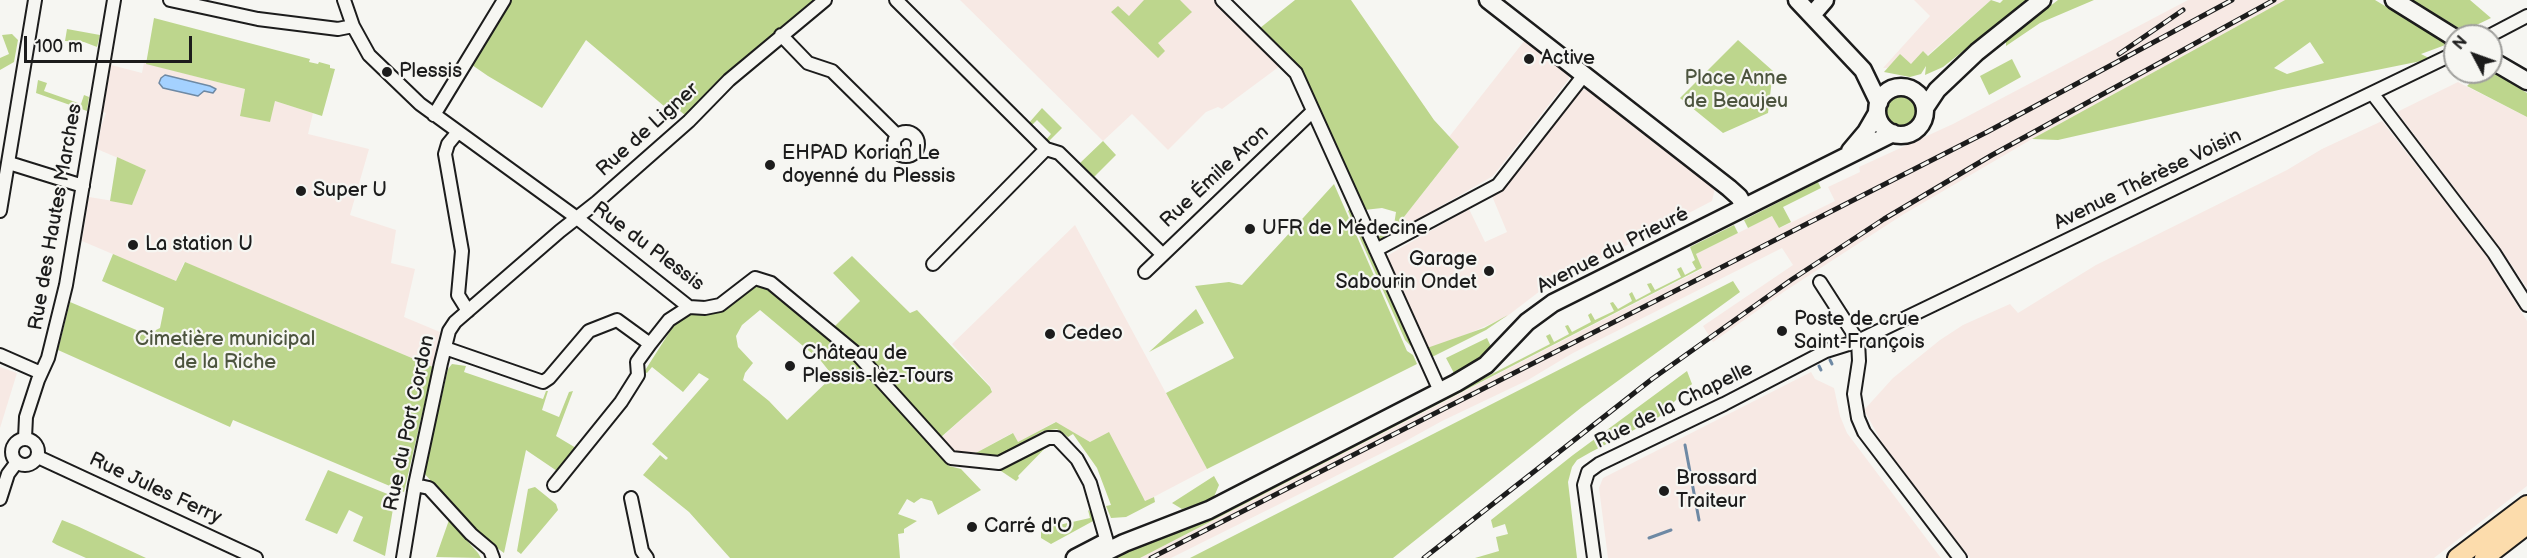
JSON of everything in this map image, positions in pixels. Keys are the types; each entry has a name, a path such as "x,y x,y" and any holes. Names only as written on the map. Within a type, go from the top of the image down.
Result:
{"main road":[{"path":"2457,558 2527,505"},
{"path":"2484,558 2527,525"}],"street":[{"path":"0,211 35,0"},
{"name":"Rue des Hautes Marches","path":"25,438 26,417 48,358 66,285 114,0"},
{"path":"170,0 258,19 338,29 353,26"},
{"name":"Rue du Plessis","path":"344,0 353,26 369,55 434,115 577,218 688,307 705,308 720,305 755,278 771,283 858,355 951,458 999,463 1048,438 1055,437 1063,442 1077,459 1090,483 1107,546"},
{"path":"434,115 504,0"},
{"name":"Rue de Ligner","path":"468,311 689,121 729,80 825,0"},
{"path":"896,0 1046,149 1059,153 1162,254"},
{"path":"1222,0 1292,67 1440,391"},
{"path":"1488,0 1729,188 1739,197 1744,206"},
{"path":"1797,0 1863,70 1882,125 1893,133 1905,135 1916,130 1923,120 1925,108 1932,95 1977,52"},
{"path":"1812,15 1825,0"},
{"path":"1878,108 1888,92 1919,85 1944,74 1977,52 2042,0"},
{"path":"2394,0 2443,31"},
{"path":"2503,28 2527,16"},
{"path":"781,35 808,63 832,71 898,136"},
{"name":"Avenue Thérèse Voisin","path":"1858,341 2443,59"},
{"path":"2503,67 2527,81"},
{"path":"1863,70 1918,95 1925,108"},
{"path":"1376,250 1498,185 1584,75"},
{"path":"2372,93 2494,254 2527,305"},
{"name":"Avenue du Prieuré","path":"1845,155 1861,139 1878,108"},
{"name":"Rue Émile Aron","path":"1145,272 1313,111"},
{"path":"457,133 448,144 445,154 462,251 458,295 468,311"},
{"name":"Avenue du Prieuré","path":"1075,558 1107,546 1166,517 1221,502 1440,391 1486,364 1527,322 1553,303 1893,133"},
{"path":"933,264 1046,149"},
{"path":"9,163 82,186"},
{"path":"1820,282 1858,341 1859,361 1854,394 1858,418 1875,449 1960,558"},
{"path":"554,484 621,402 638,375 636,364 650,344 669,320 688,307"},
{"name":"Rue du Port Cordon","path":"404,558 415,485 449,331 468,311"},
{"path":"445,348 543,382 549,378 586,333 614,321 621,321 650,344"},
{"name":"Rue de la Chapelle","path":"1594,558 1584,485 1588,472 1599,464 1724,404 1826,351 1858,341"},
{"path":"0,356 41,373"},
{"path":"25,438 36,444 38,457 29,465 17,462 12,454 13,445 25,438"},
{"name":"Rue Jules Ferry","path":"38,457 256,558"},
{"path":"0,499 8,474 17,462"},
{"path":"415,485 429,488 471,534 490,550 494,558"},
{"path":"632,498 642,551 647,558"},
{"name":"Avenue du Prieuré","path":"1094,558 1107,546"}],"shaded area":[{"path":"960,0 1214,0 1280,66 1222,109 1218,107 1206,112 1168,150 1132,114 1103,141"},
{"path":"1914,0 1991,0 1915,66 1883,68 1930,16"},
{"path":"2188,0 2285,0 2032,139 1904,214 1785,291 1713,342 1703,326 1793,265 1782,248 1573,353 1528,380 1171,558 1140,558 1702,269 1696,254 1772,216 1780,228 1835,201 1828,187 1860,172 1859,167 1953,124"},
{"path":"1525,40 1568,73 1569,79 1493,176 1389,236 1459,147 1449,137"},
{"path":"144,63 245,89 240,115 275,101 313,113 308,134 369,149 350,215 396,230 391,263 415,269 404,317 440,332 433,367 184,262 176,281 82,241 89,197 132,204 146,170 97,149 106,113 103,112 111,65 142,73"},
{"path":"2454,84 2462,84 2527,117 2527,288 2498,245 2397,112"},
{"path":"1589,89 1715,188 1712,201 1544,288 1506,317 1426,349 1385,257 1469,209 1485,242 1507,232 1492,196 1504,189 1582,90"},
{"path":"2382,121 2484,252 2527,321 2527,486 2434,558 1970,558 1884,446 1864,410 1893,378 1940,340 1963,325 2010,304 2018,313 2096,265 2287,170 2322,149"},
{"path":"1075,225 1207,469 1146,501 1090,442 1055,422 1018,442 1012,433 974,454 952,451 940,439 992,391 952,344"},
{"path":"0,367 17,373 0,428"},
{"path":"1811,372 1815,379 1834,388 1840,416 1847,433 1941,558 1608,558 1599,488 1603,478"}],"green space":[{"path":"510,0 814,0 776,31 685,115 675,107 671,112 586,40 542,108 488,76 472,65"},
{"path":"1144,0 1180,0 1192,12 1158,43 1165,51 1158,58 1111,12 1118,6 1129,16"},
{"path":"1295,0 1351,0 1434,120 1459,147 1389,236 1378,240 1377,238 1394,225 1396,212 1382,208 1364,210 1304,76 1260,28"},
{"path":"1991,0 2000,3 2003,0 2028,0 1943,67 1925,75 1926,66 1921,74 1910,77 1884,72 1900,54 1911,64 1923,51 1928,56"},
{"path":"2058,0 2094,0 2040,23 2006,46 2006,40"},
{"path":"2285,0 2375,0 2443,41 2443,46 2421,54 2431,59 2283,89 2058,140 2032,139","holes":["2310,42 2324,63 2287,74 2274,68"]},
{"path":"2412,0 2470,0 2491,18 2479,24 2452,24"},
{"path":"154,18 310,59 309,62 330,65 330,68 335,69 322,116 275,101 270,122 240,116 245,89 146,64"},
{"path":"67,29 100,35 97,47 84,42 65,41"},
{"path":"12,34 18,40 14,62 0,70 0,58 9,54 2,35"},
{"name":"Place Anne de Beaujeu","path":"1738,40 1773,71 1768,113 1723,133 1680,98"},
{"path":"2012,59 2021,77 1989,95 1980,76"},
{"path":"2503,78 2527,93 2527,117 2467,86 2469,84 2503,84"},
{"path":"38,80 47,83 44,91 81,104 84,95 89,97 87,111 36,93"},
{"path":"1902,95 1913,100 1918,111 1913,122 1902,127 1891,122 1886,111 1891,100"},
{"path":"1042,108 1062,128 1048,142 1045,141 1051,134 1037,120 1031,126 1028,124"},
{"path":"1103,141 1116,155 1094,177 1080,163"},
{"path":"117,157 146,170 132,205 110,201"},
{"path":"1818,182 1821,188 1783,207 1791,222 1779,228 1772,216 1748,228 1744,220"},
{"path":"1334,184 1407,351 1413,355 1417,364 1207,469 1166,393 1234,358 1195,286 1229,282 1242,285"},
{"path":"1350,209 1415,351 1405,340 1348,211"},
{"path":"1734,225 1738,233 1696,254 1702,268 1140,558 1101,558 1457,392 1550,344 1546,336 1550,334 1554,342 1569,334 1565,326 1568,325 1572,332 1591,322 1588,315 1591,313 1595,320 1614,311 1610,303 1613,302 1618,309 1632,301 1629,294 1632,292 1636,300 1651,292 1647,284 1651,283 1655,290 1681,277 1677,269 1681,267 1685,275 1696,269 1692,262 1695,260 1690,247"},
{"name":"Cimetière municipal de la Riche","path":"113,254 176,281 185,262 433,367 404,492 233,420 230,427 58,350 70,302 153,337 156,330 160,328 164,308 102,281"},
{"path":"852,256 910,313 917,310 990,387 992,392 940,438 833,328 860,301 833,273"},
{"path":"1733,281 1740,292 1582,407 1393,558 1190,558"},
{"path":"757,282 769,286 851,353 949,466 961,469 981,490 938,515 932,501 921,498 914,503 907,499 898,514 917,521 904,529 904,533 898,534 900,558 730,558 689,512 643,475 660,455 666,460 668,458 652,444 709,379 699,373 683,392 652,367 647,373 644,372 674,325 690,312 704,316 721,311","holes":["760,310 821,361 833,376 787,420 769,401 743,380 745,373 753,363 738,347 736,336 742,325"]},
{"path":"1196,309 1204,323 1149,352"},
{"path":"1508,315 1486,330 1432,357 1427,348 1484,328"},
{"path":"1487,338 1493,351 1456,377 1446,358"},
{"path":"452,364 466,366 464,372 543,399 548,391 542,410 559,417 569,392 573,391 556,436 576,448 557,471 526,450 504,553 475,532 424,473 448,369"},
{"path":"1687,371 1692,384 1659,417 1577,460 1572,467 1568,482 1577,558 1475,558 1499,551 1496,537 1508,534 1505,524 1493,528 1491,520 1573,455"},
{"path":"1056,422 1090,442 1109,432 1145,501 1154,497 1155,502 1126,517 1111,518 1106,506 1111,505 1097,468 1073,434 1068,437 1057,429 1043,431 997,457 974,454 1013,433 1018,442"},
{"path":"1049,441 1058,445 1057,448 1051,442 1018,476 1016,481 998,469"},
{"path":"328,470 395,497 385,556 353,541 363,517 349,510 337,534 305,520"},
{"path":"1214,476 1219,485 1213,499 1182,509 1172,503"},
{"path":"535,487 556,504 558,510 521,554 517,551 528,489"},
{"path":"1088,510 1094,515 1095,520 1051,544 1041,538 1041,529 1090,518"},
{"path":"62,520 146,558 86,558 57,545 52,542"},
{"path":"449,520 478,553 481,558 436,557"}],"water":[{"path":"165,75 216,89 213,93 204,91 198,96 163,88 159,83"}],"waterway":[{"path":"1830,360 1832,364"},
{"path":"1819,366 1821,370"},
{"path":"1685,445 1699,520"},
{"path":"1649,538 1671,530"}],"railway":[{"path":"1151,558 1987,132 2232,0"},
{"path":"1424,558 1652,379 1791,280 1884,219 1992,155 2274,0"},
{"path":"2119,54 2183,10"}],"place":[{"name":"Active","path":"1529,59"},
{"name":"Plessis","path":"387,72"},
{"name":"EHPAD Korian Le doyenné du Plessis","path":"770,165"},
{"name":"Super U","path":"301,191"},
{"name":"UFR de Médecine","path":"1250,229"},
{"name":"La station U","path":"133,245"},
{"name":"Garage Sabourin Ondet","path":"1489,271"},
{"name":"Poste de crue Saint-François","path":"1782,331"},
{"name":"Cedeo","path":"1050,334"},
{"name":"Château de Plessis-lèz-Tours","path":"790,366"},
{"name":"Brossard Traiteur","path":"1664,491"},
{"name":"Carré d'O","path":"972,527"}]}
